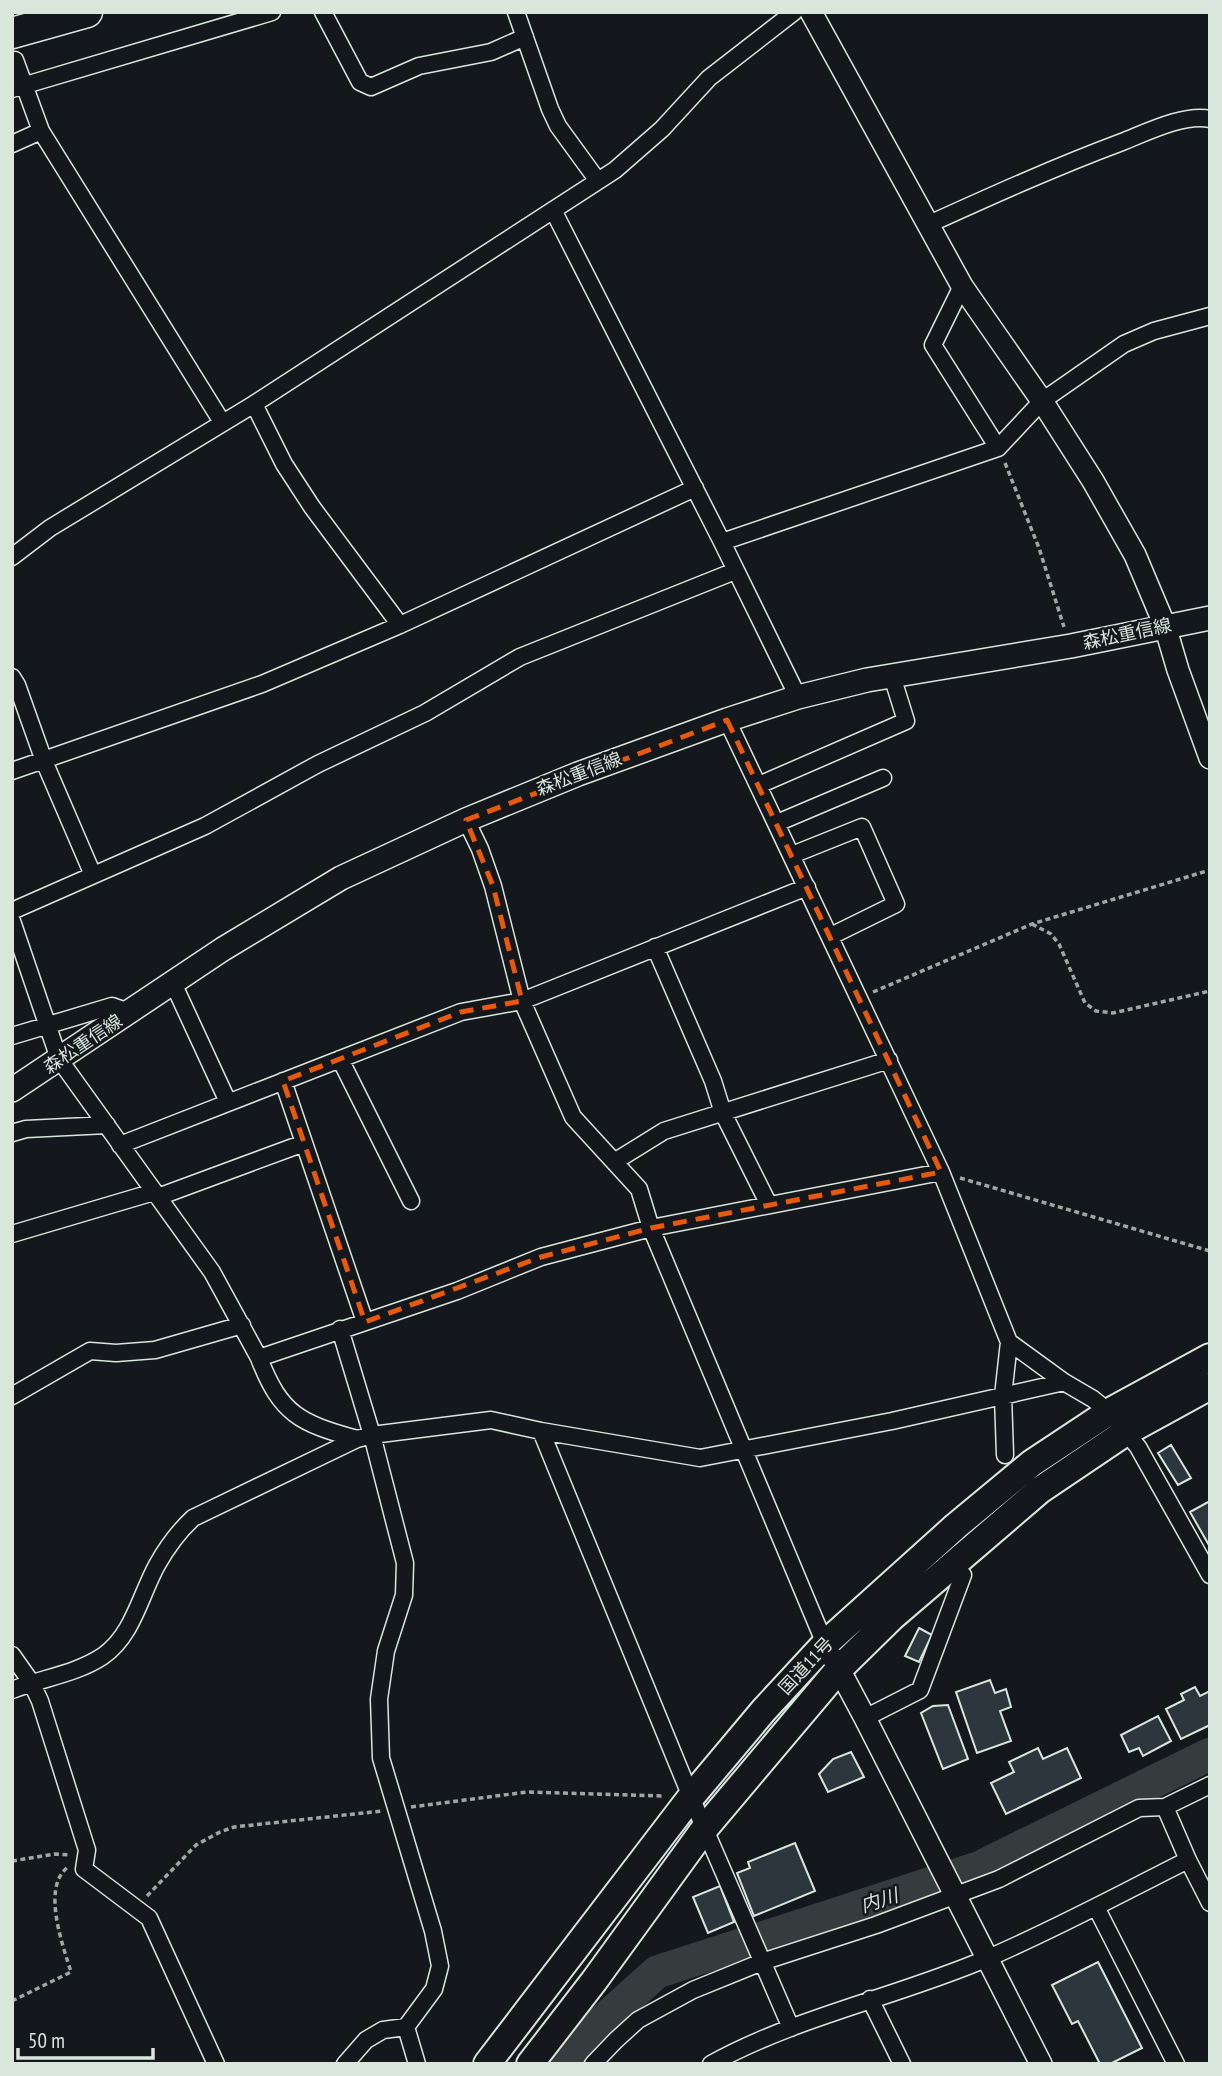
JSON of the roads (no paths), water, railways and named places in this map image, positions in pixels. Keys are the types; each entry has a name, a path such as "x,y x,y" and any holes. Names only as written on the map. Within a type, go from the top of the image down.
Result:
{"highway":[{"path":"14,47 87,12"},
{"name":"国道11号","path":"530,2064 594,1982 705,1828 839,1670 892,1617 1118,1422 1210,1357"},
{"name":"国道11号","path":"487,2064 691,1797 764,1710 825,1644 956,1526 1032,1463 1118,1422 1210,1386"}],"main road":[{"name":"森松重信線","path":"12,1090 223,949 341,878 466,820 578,774 798,697 867,680 1070,646 1210,618"}],"street":[{"path":"18,87 272,12"},
{"path":"323,12 360,82 371,87 419,66 491,52 525,37"},
{"path":"516,12 558,126 598,181"},
{"path":"12,558 50,528 254,404 598,181 643,147 709,78 794,12"},
{"path":"811,12 962,286 1042,401 1093,481 1135,555 1165,626 1210,758"},
{"path":"14,47 18,87 41,131 222,422"},
{"path":"927,225 1058,166 1166,125 1202,117 1210,119"},
{"path":"12,145 41,131"},
{"path":"553,210 723,542 798,697"},
{"path":"962,286 933,345 998,448"},
{"path":"723,542 998,448 1042,401 1124,344 1153,331 1210,316"},
{"path":"254,404 284,464 312,507 400,625"},
{"path":"12,771 262,684 400,625 695,488"},
{"path":"12,911 205,827 318,764 425,713 520,657 736,570"},
{"path":"759,785 906,722 892,676"},
{"path":"12,677 44,761 93,875"},
{"path":"727,720 941,1172 1009,1342 1003,1396 1005,1455"},
{"path":"777,823 883,778"},
{"path":"466,820 493,886 522,1001 573,1117 639,1189 651,1228 825,1644 1041,2064"},
{"path":"792,855 862,827 896,904 831,936"},
{"path":"120,1144 461,1012 522,1001 807,887"},
{"path":"12,921 59,1059 212,1272 278,1398 289,1411 321,1428 364,1437"},
{"path":"655,947 713,1081 723,1113 769,1205"},
{"path":"173,983 229,1102"},
{"path":"12,1036 112,1006 129,1013"},
{"path":"340,1059 411,1201"},
{"path":"614,1162 664,1131 889,1060"},
{"path":"283,1081 365,1322"},
{"path":"12,1133 26,1129 107,1125"},
{"path":"12,1234 156,1194 304,1143"},
{"path":"259,1358 457,1291 541,1257 651,1228 941,1172"},
{"path":"12,1396 90,1351 116,1353 155,1350 242,1325"},
{"path":"340,1329 364,1437 405,1563 404,1595 386,1651 379,1699 381,1758 433,1931 440,1966 433,1989 406,2027 383,2030 366,2040 345,2064"},
{"path":"1009,1342 1064,1382 1093,1399 1118,1422 1138,1447 1210,1575"},
{"path":"12,1690 82,1667 121,1641 156,1566 175,1535 192,1518 364,1437 491,1420 541,1432 700,1458 892,1421 1064,1382"},
{"path":"541,1432 691,1797 791,2028"},
{"path":"865,1718 919,1689 963,1575 954,1564"},
{"path":"12,1655 31,1682 44,1713 87,1850 85,1862 149,1918 216,2064"},
{"path":"593,2064 615,2040 646,2015 760,1959 876,1925 954,1892 999,1879 1139,1808 1165,1807 1210,1786"},
{"path":"1165,1807 1210,1903"},
{"path":"711,2064 740,2048 791,2028 988,1958 1188,1860"},
{"path":"1096,1907 1176,2064"},
{"path":"870,1999 902,2064"},
{"path":"406,2027 417,2064"}],"waterway":[{"name":"内川","path":"568,2064 598,2025 657,1972 978,1868 1210,1754"}]}
